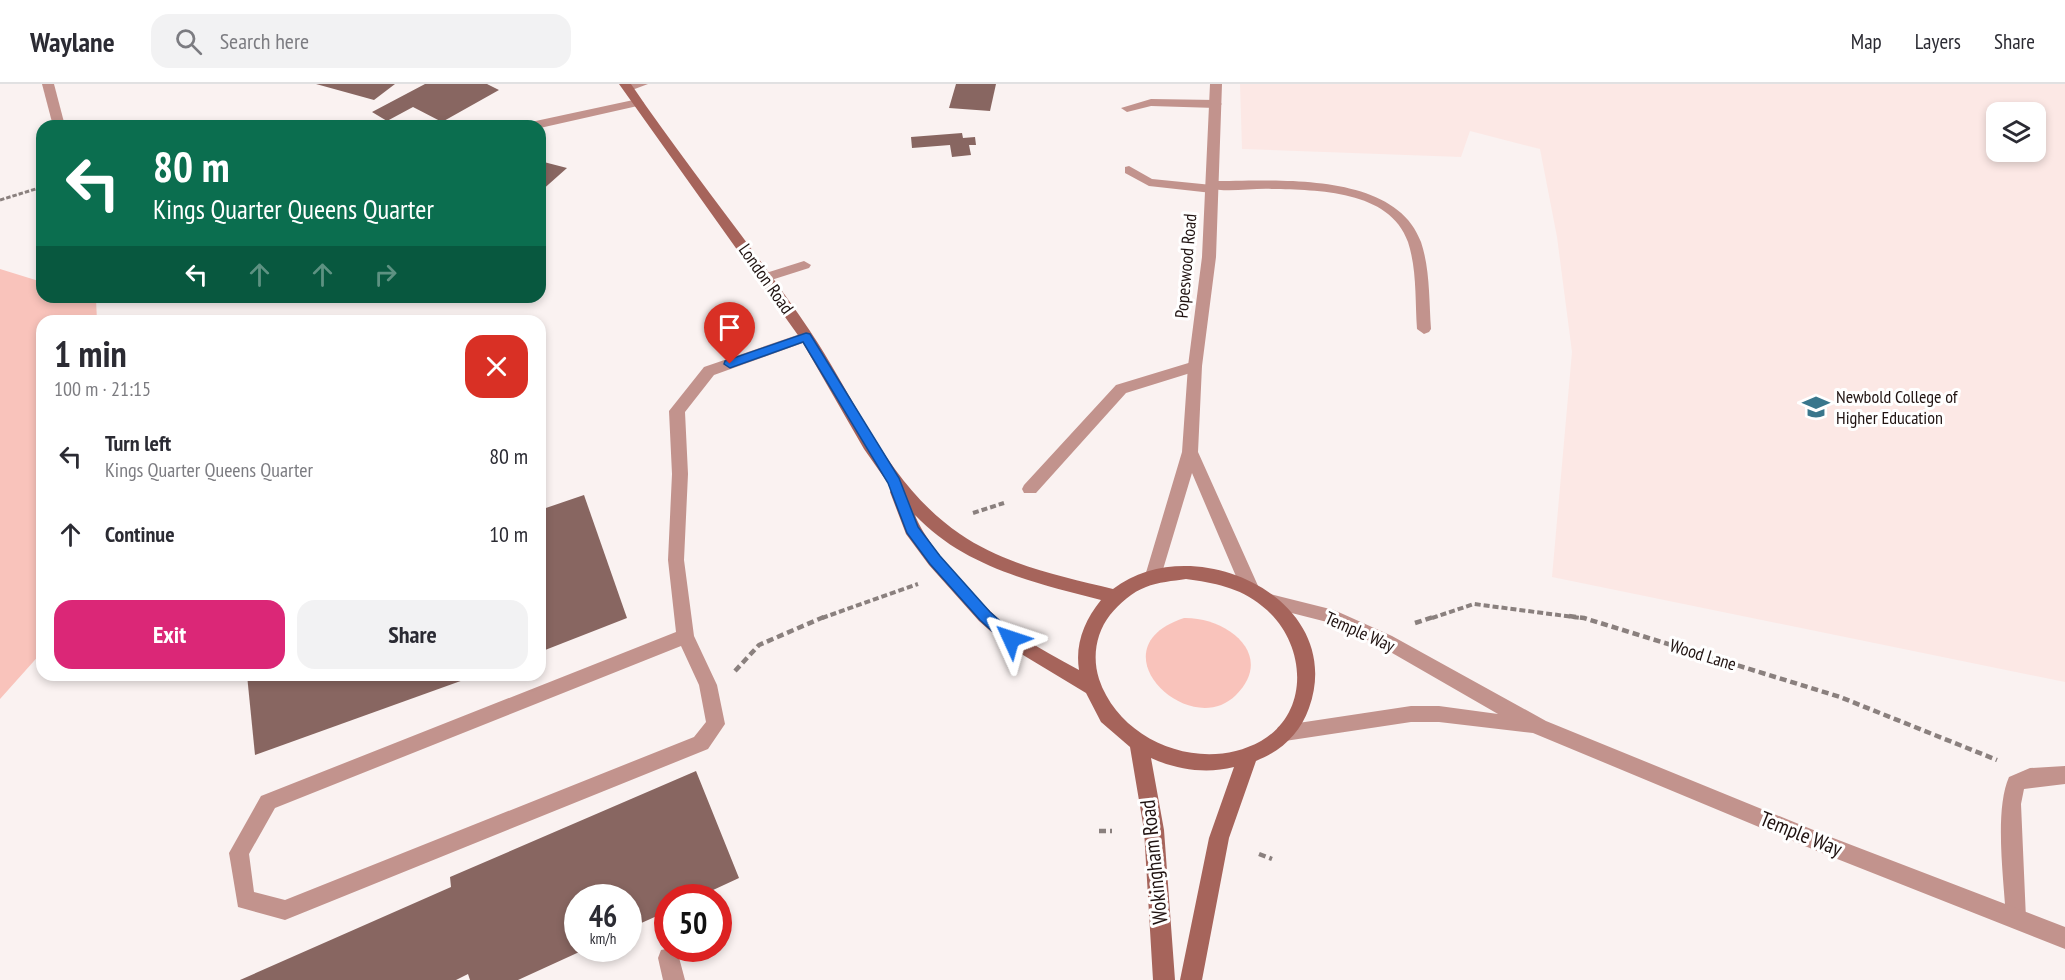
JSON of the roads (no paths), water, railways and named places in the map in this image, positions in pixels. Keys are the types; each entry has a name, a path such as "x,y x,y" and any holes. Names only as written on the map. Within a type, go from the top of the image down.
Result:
{"main road":[{"name":"London Road","path":"627,86 806,337 895,482 919,509 952,539 1020,572 1115,597"},
{"name":"London Road","path":"895,482 912,530 985,616 1011,639 1091,687"},
{"path":"1186,572 1219,576 1250,588 1270,602 1291,624 1305,651 1308,680 1302,708 1285,733 1269,746 1248,756 1212,763 1174,759 1139,744 1117,728 1101,708 1091,687 1086,661 1089,637 1099,615 1115,597 1132,585 1153,576 1186,572"},
{"name":"Wokingham Road","path":"1139,744 1154,830 1164,980"},
{"path":"1191,980 1219,838 1248,756"}],"street":[{"path":"48,84 57,120"},
{"path":"627,86 642,84"},
{"name":"Popeswood Road","path":"1153,576 1190,452 1195,366 1209,257 1216,84"},
{"path":"1127,108 1151,102 1216,104"},
{"path":"546,123 638,103"},
{"path":"1129,170 1149,182 1212,187 1328,189 1362,195 1393,210 1409,227 1416,246 1424,329"},
{"path":"765,278 804,264"},
{"path":"686,636 268,801 239,853 245,900 285,910 701,743 716,724 708,685 686,636 676,560 680,474 677,411 709,371 806,337"},
{"path":"1030,489 1120,389 1195,366"},
{"name":"Popeswood Road","path":"1190,452 1250,588"},
{"name":"Temple Way","path":"1270,602 1334,617 1386,641 1539,727 2065,938"},
{"name":"Temple Way","path":"1285,733 1411,714 1439,714 1539,727"},
{"path":"2016,919 2011,804 2016,783 2030,777 2065,775"},
{"path":"670,962 674,980"}],"place":[{"name":"Newbold College of Higher Education","path":"1816,407"}]}
